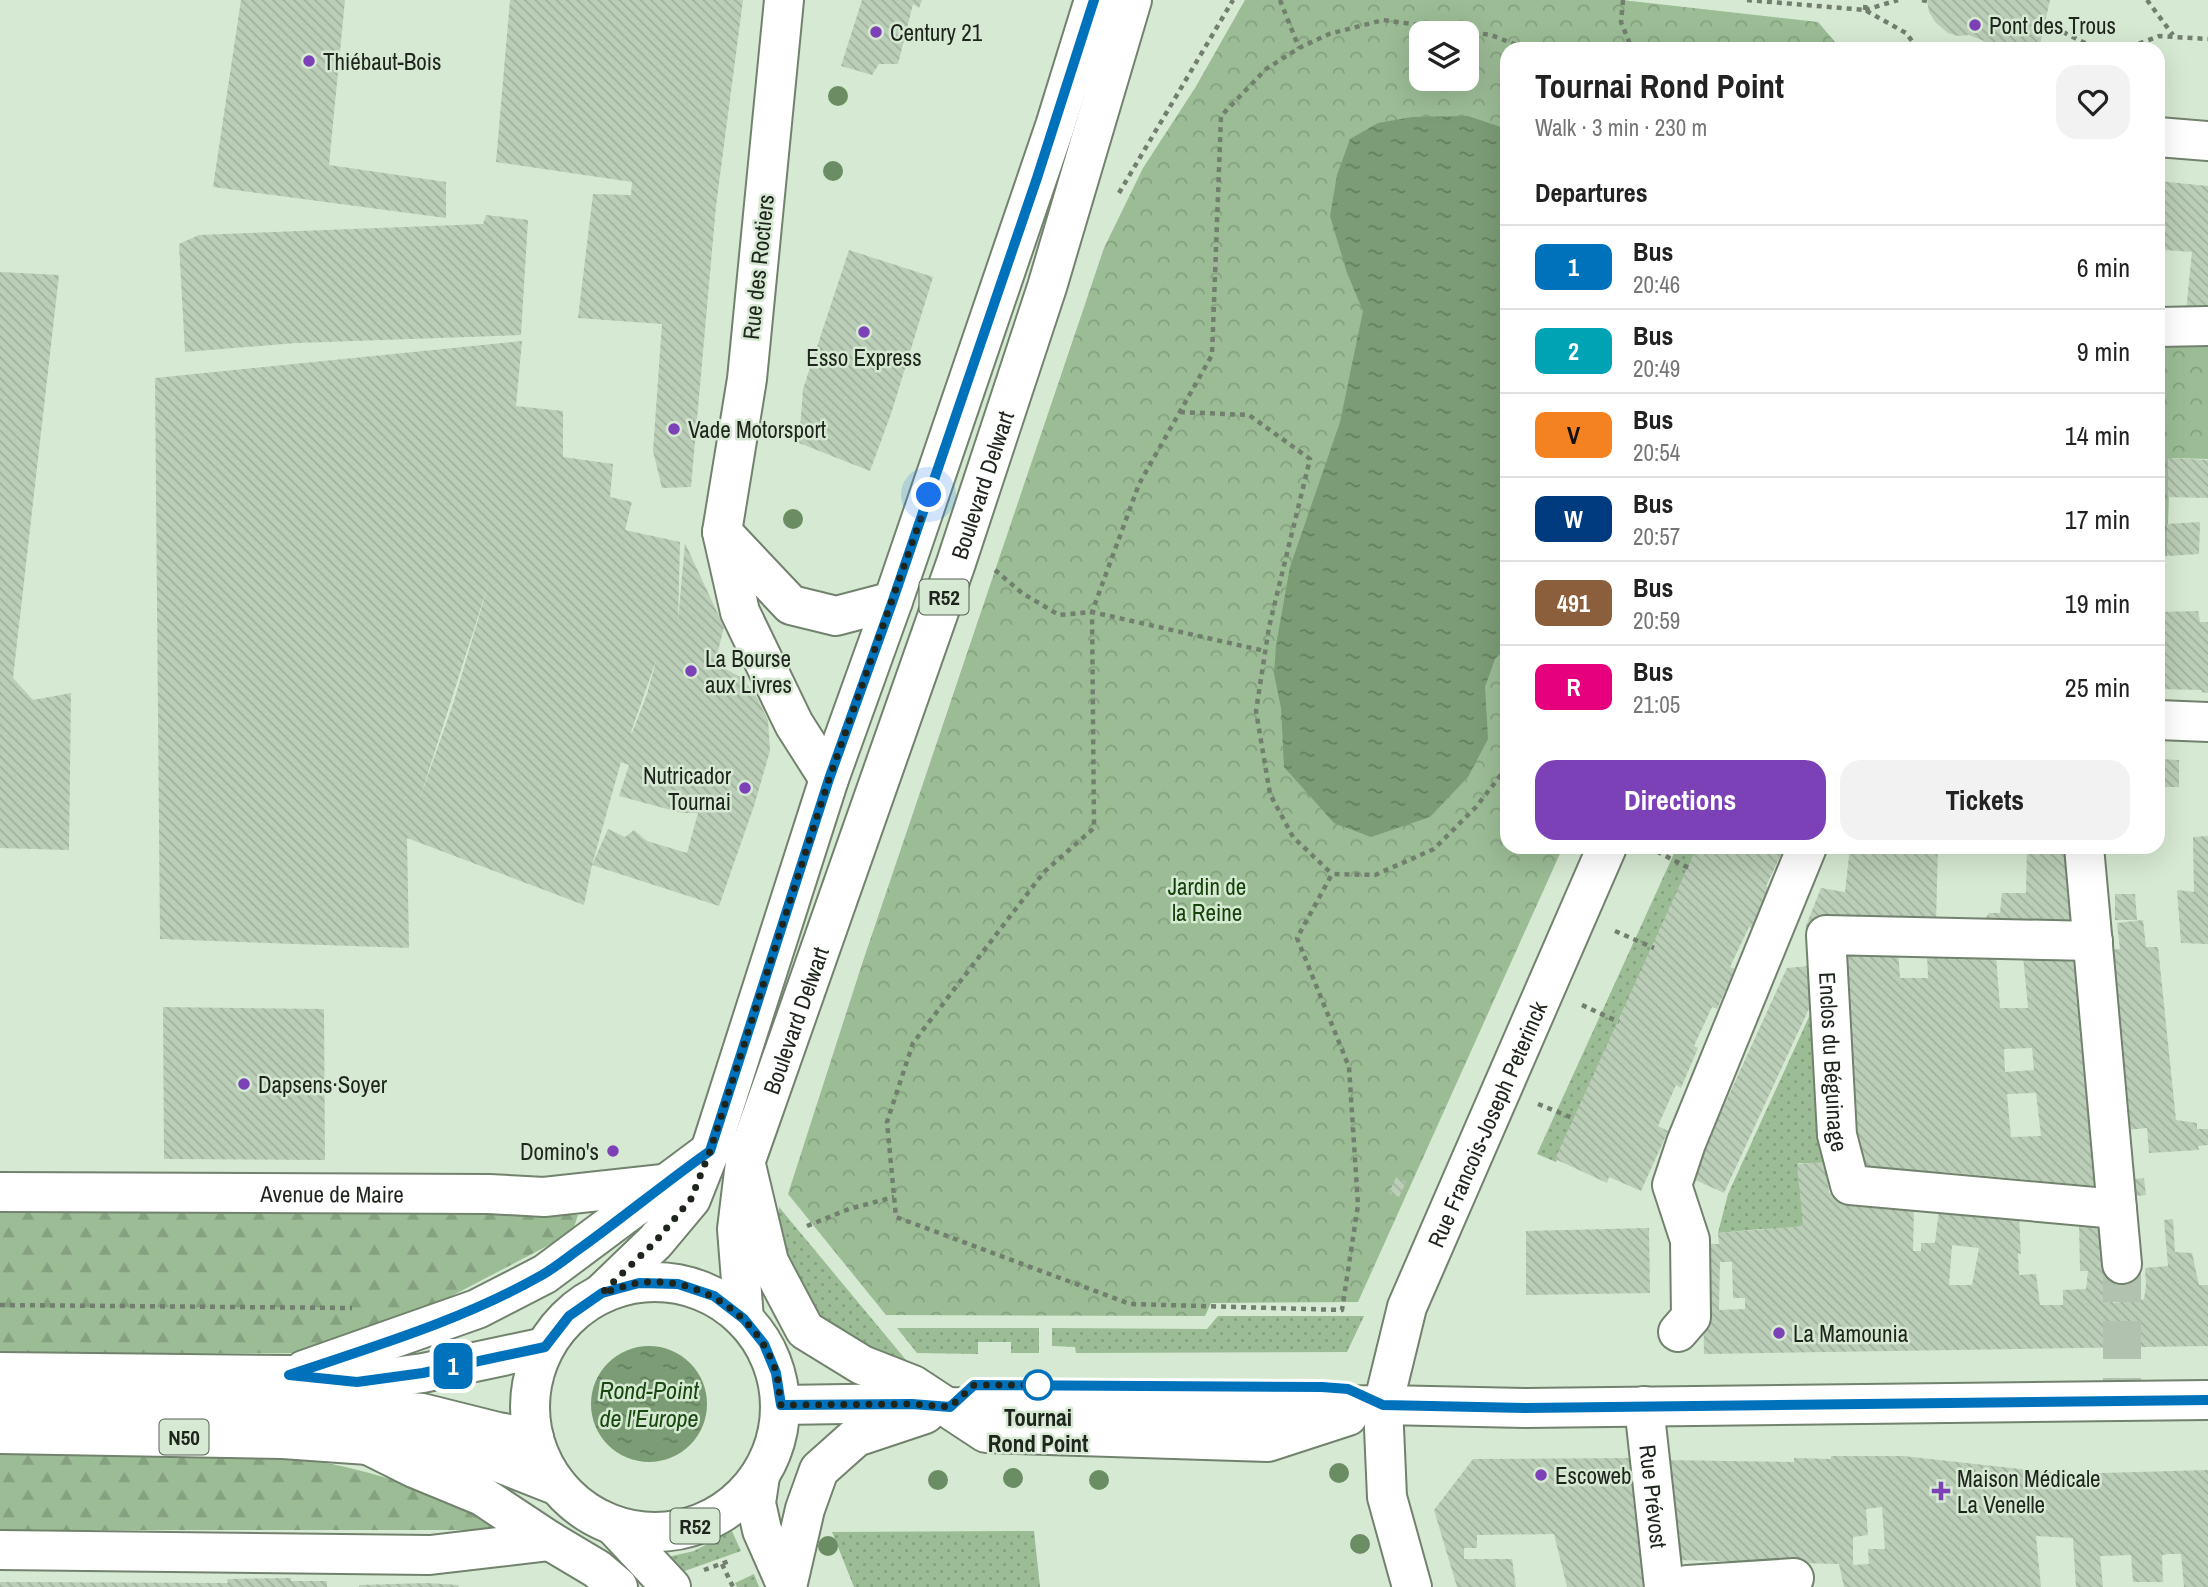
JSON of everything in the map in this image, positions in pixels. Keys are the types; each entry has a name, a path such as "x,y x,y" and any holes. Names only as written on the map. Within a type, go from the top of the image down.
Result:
{"main road":[{"name":"Rue des Roctiers","path":"785,0 747,379 722,532 740,612 793,724 829,779"},
{"name":"Boulevard Delwart","path":"744,1319 728,1157 829,779 1050,139 1090,10"},
{"name":"Boulevard Delwart","path":"602,1293 655,1242 728,1157 952,576 1047,287 1128,13"},
{"path":"2165,138 2208,141"},
{"path":"2165,327 2208,326"},
{"path":"722,532 791,605 836,616 893,600"},
{"path":"2165,720 2208,722"},
{"name":"Rue Francois-Joseph Peterinck","path":"1412,1587 1387,1496 1383,1405 1406,1307 1604,854"},
{"path":"1679,1245 1679,1337 1691,1317 1690,1240 1672,1185 1686,1143 1804,854"},
{"path":"2085,854 2122,1265"},
{"name":"Enclos du Béguinage","path":"2093,942 1826,935 1837,1135 1850,1185 2118,1209"},
{"path":"289,1375 477,1310 545,1273 614,1224 663,1184 728,1157 769,1262 805,1330 862,1365 914,1385 962,1396 1124,1409 1383,1405 1525,1408 2208,1400"},
{"name":"Avenue de Maire","path":"0,1192 489,1194 544,1197 663,1184"},
{"name":"R52","path":"639,1283 678,1284 714,1296 744,1319 764,1344 776,1373 781,1405 776,1442 760,1476 732,1507 695,1526 654,1533 614,1526 583,1510 558,1486 539,1455 534,1438 530,1419 532,1382 545,1347 569,1316 602,1293 639,1283"},
{"path":"0,1372 289,1375 357,1382 423,1373 545,1347"},
{"path":"781,1405 912,1404 962,1396"},
{"path":"787,1587 805,1509 820,1470 856,1437 962,1396"},
{"path":"0,1402 387,1410 422,1413 534,1438"},
{"name":"Rue Prévost","path":"1644,1406 1680,1587"},
{"name":"N50","path":"0,1434 283,1439 368,1445 421,1440 446,1442 558,1486"},
{"path":"368,1445 414,1468 482,1496 608,1581"},
{"name":"R52","path":"760,1476 757,1503 762,1530 787,1587"},
{"name":"R52","path":"614,1526 669,1585"},
{"path":"0,1550 430,1555 550,1541"},
{"path":"1680,1587 1794,1578"}],"path":[{"path":"1118,195 1233,0"},
{"path":"1280,0 1300,48"},
{"path":"1623,0 1621,22 1629,42"},
{"path":"1747,0 1865,10 1898,0"},
{"path":"1865,10 1866,0"},
{"path":"1922,0 1927,1"},
{"path":"2147,0 2173,35"},
{"path":"1865,10 1906,33 1913,42"},
{"path":"1332,874 1297,938 1349,1067 1359,1205 1342,1310 1130,1304 896,1217 887,1122 913,1043 1044,872 1094,828 1092,612 1139,484 1212,355 1221,116 1266,69 1300,48 1329,34 1383,20 1491,35 1509,42"},
{"path":"2045,23 2081,42"},
{"path":"2143,42 2159,36 2173,35 2208,39"},
{"path":"1180,412 1249,415 1310,459 1269,627 1256,711 1270,794 1293,837 1332,874 1375,875 1434,849 1476,807 1500,776"},
{"path":"991,567 1022,593 1059,615 1092,612 1265,652"},
{"path":"1661,854 1690,869"},
{"path":"1611,929 1654,948"},
{"path":"1578,1003 1619,1022"},
{"path":"1534,1102 1574,1119"},
{"path":"807,1226 849,1209 894,1197"},
{"path":"0,1305 365,1308"},
{"path":"669,1585 769,1547"},
{"path":"722,1564 733,1587"}],"green space":[{"name":"Jardin de la Reine","path":"1245,0 1622,0 1818,22 1835,42 1500,42 1500,854 1560,854 1358,1302 1211,1303 1205,1316 886,1315 788,1194 862,964 1104,248 1143,168 1195,88"},
{"path":"2208,340 2208,459 2170,458 2165,556 2165,341"},
{"path":"1674,854 1697,854 1556,1162 1537,1154"},
{"path":"1814,1006 1828,1164 1798,1163 1804,1225 1795,1228 1718,1233 1728,1194"},
{"path":"779,1207 906,1360 907,1366 891,1366 892,1355 844,1334 827,1323 810,1306 795,1280 784,1251"},
{"path":"0,1212 578,1215 572,1233 442,1301 359,1330 307,1353 0,1354"},
{"path":"1218,1316 1364,1316 1347,1352 1076,1353 1075,1347 1052,1346 1052,1328 1207,1329"},
{"path":"897,1328 1039,1328 1039,1353 1011,1353 1011,1342 978,1342 978,1354 917,1353"},
{"path":"0,1450 232,1452 334,1464 381,1476 497,1518 496,1530 0,1530"},
{"path":"732,1531 741,1551 679,1573 668,1557 694,1551"},
{"path":"1034,1531 1040,1587 854,1587 832,1532"},
{"path":"754,1574 759,1587 737,1587 735,1583"}],"water":[{"path":"1468,116 1500,127 1500,654 1495,659 1485,687 1488,739 1468,777 1430,817 1371,837 1334,823 1284,767 1281,708 1274,674 1276,645 1290,567 1340,422 1363,311 1347,273 1330,216 1337,175 1350,139 1378,123 1412,117"},
{"name":"Rond-Point de l'Europe","path":"649,1346 671,1351 690,1363 702,1382 707,1404 702,1426 690,1445 671,1457 649,1462 627,1457 608,1445 596,1426 591,1404 596,1382 608,1363 627,1351"}],"building":[{"path":"241,0 345,0 329,165 446,182 446,218 213,187"},
{"path":"510,0 743,0 716,206 691,487 662,488 653,451 662,324 578,318 593,194 631,195 632,182 496,162"},
{"path":"862,0 922,0 919,8 913,4 898,64 879,64 872,75 841,66"},
{"name":"Pont des Trous","path":"1927,0 2050,0 2041,42 1986,42 1969,35 1958,36 1948,33 1935,22 1929,12"},
{"path":"2165,182 2208,186 2208,311 2186,311 2192,252 2165,250"},
{"path":"486,215 528,220 521,335 296,343 185,352 179,244 199,235 483,224"},
{"path":"849,250 933,277 891,414 870,471 799,443 803,389"},
{"path":"0,272 59,275 13,678 33,700 71,693 69,850 0,848"},
{"path":"522,341 516,406 563,411 563,457 613,464 610,497 632,502 625,530 680,542 678,621 685,543 724,627 715,663 742,678 756,696 768,720 770,751 719,906 592,865 584,905 407,838 409,948 160,939 155,378","holes":["490,579 454,701 419,801","657,658 647,694 631,732","621,762 629,765 619,796 682,813 698,813 687,853 647,841 634,830 625,837 608,829 592,865"]},
{"path":"2168,458 2208,460 2208,498 2168,497"},
{"path":"2200,522 2199,554 2167,556 2167,524"},
{"path":"2198,611 2200,622 2208,622 2208,693 2201,692 2202,690 2165,689 2165,612"},
{"path":"2165,759 2179,760 2179,787 2165,787"},
{"path":"2208,836 2208,944 2181,943 2177,890 2194,892 2193,837"},
{"path":"1694,854 1781,854 1766,886 1771,889 1753,929 1749,927 1730,967 1735,969 1717,1009 1712,1007 1694,1046 1698,1048 1681,1088 1676,1085 1658,1126 1668,1131 1641,1191 1609,1177 1607,1183 1555,1159"},
{"path":"1849,854 1938,854 1936,923 1840,921 1805,928 1821,888 1845,892"},
{"path":"2027,854 2074,854 2081,932 1985,926 1989,913 2000,913 2002,893 2026,893"},
{"path":"2115,894 2135,894 2137,920 2115,920"},
{"path":"2143,920 2146,947 2158,947 2176,1120 2197,1123 2197,1129 2208,1129 2208,1145 2198,1146 2199,1150 2149,1153 2147,1128 2127,1130 2109,950 2120,949 2117,923"},
{"path":"1840,949 1898,950 1900,978 1928,978 1927,953 1996,955 2000,1008 2028,1008 2023,956 2081,957 2106,1187 1944,1172 1943,1175 1855,1168","holes":["2032,1048 2034,1070 2005,1072 2004,1049","2036,1093 2041,1136 2011,1137 2007,1094"]},
{"path":"1809,966 1812,1002 1724,1193 1691,1178 1787,968"},
{"name":"Dapsens·Soyer","path":"163,1007 324,1009 325,1160 164,1159"},
{"path":"1826,1162 1829,1193 1861,1196 1914,1207 1913,1251 1921,1251 1921,1243 1935,1243 1939,1210 2019,1216 2019,1275 2036,1274 2040,1305 2063,1305 2063,1290 2086,1289 2088,1271 2080,1271 2079,1222 2100,1223 2113,1303 2144,1299 2145,1268 2168,1266 2164,1220 2173,1219 2175,1252 2192,1253 2199,1285 2208,1285 2208,1346 1704,1354 1702,1244 1719,1244 1718,1233 1803,1226 1797,1164","holes":["1952,1245 1979,1248 1972,1285 1949,1285","1720,1262 1732,1262 1733,1298 1745,1298 1745,1309 1719,1310"]},
{"path":"1396,1177 1406,1182 1399,1197 1389,1193"},
{"path":"2144,1178 2146,1195 2136,1196 2135,1179"},
{"path":"1649,1228 1650,1293 1526,1295 1526,1231"},
{"path":"1831,1456 1903,1456 2067,1474 2208,1470 2208,1587 2184,1587 2181,1554 2169,1554 2162,1555 2163,1582 2133,1582 2131,1555 2100,1556 2103,1587 2076,1587 2073,1538 2036,1536 2041,1587 1844,1587 1839,1564 1673,1560 1659,1460 1794,1462 1794,1458 1831,1459","holes":["1882,1507 1885,1549 1868,1549 1869,1564 1853,1565 1853,1537 1868,1535 1866,1509"]},
{"path":"1634,1458 1650,1587 1567,1587 1554,1534 1477,1535 1477,1548 1464,1548 1464,1559 1512,1559 1516,1587 1457,1587 1434,1510 1473,1459"},
{"path":"291,1578 291,1581 327,1581 327,1587 0,1587 0,1582 228,1583 227,1579"},
{"path":"359,1585 459,1585 359,1587"}],"tunnel":[{"path":"2122,1264 2122,1401"}],"bus line":[{"name":"1","path":"1094,0 1037,178 829,779 710,1151 545,1273 477,1310 289,1375 357,1382 423,1373 545,1347 569,1316 602,1293 639,1283 678,1284 714,1296 744,1319 764,1344 776,1373 781,1405 912,1404 950,1407 974,1385 1322,1387 1348,1389 1383,1405 1525,1408 2208,1400"}],"place":[{"name":"Pont des Trous","path":"1975,25"},
{"name":"Century 21","path":"876,32"},
{"name":"Thiébaut-Bois","path":"309,61"},
{"name":"Esso Express","path":"864,332"},
{"name":"Vade Motorsport","path":"674,429"},
{"name":"La Bourse aux Livres","path":"691,671"},
{"name":"Nutricador Tournai","path":"745,788"},
{"name":"Dapsens·Soyer","path":"244,1084"},
{"name":"Domino's","path":"613,1151"},
{"name":"La Mamounia","path":"1779,1333"},
{"name":"Tournai Rond Point","path":"1038,1385"},
{"name":"Escoweb","path":"1541,1475"},
{"name":"Maison Médicale La Venelle","path":"1941,1491"}],"route":[{"path":"929,495 829,779 710,1151 691,1199 655,1242 602,1293 639,1283 678,1284 714,1296 744,1319 764,1344 776,1373 781,1405 912,1404 950,1407 974,1385 1038,1385"}]}
